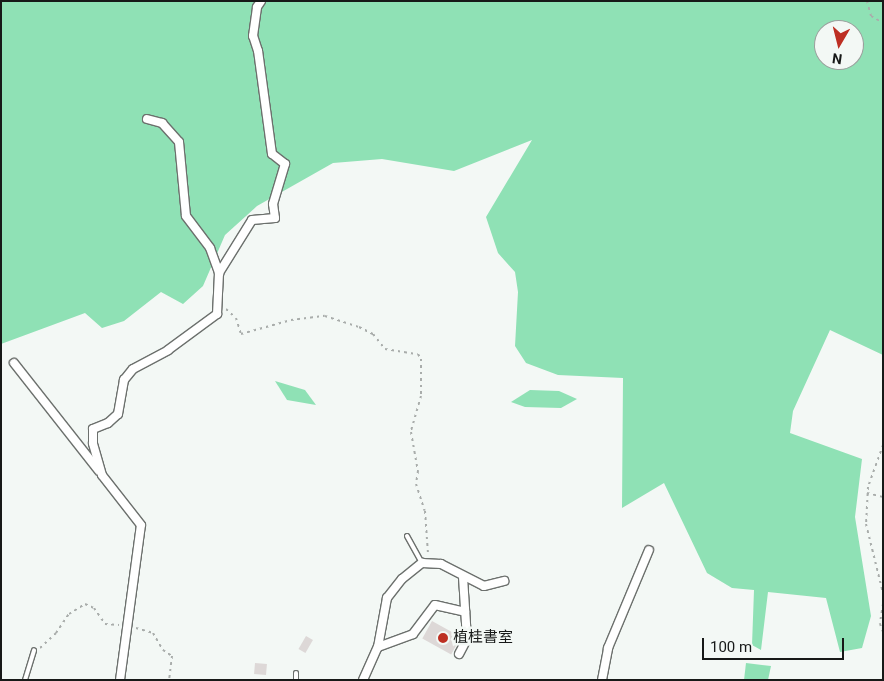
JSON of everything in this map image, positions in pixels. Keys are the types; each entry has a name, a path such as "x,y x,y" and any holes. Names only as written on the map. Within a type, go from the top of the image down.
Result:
{"street":[{"path":"218,273 252,220 275,218 273,204 284,164 272,154 258,51 253,36 257,3"},
{"path":"102,474 93,443 93,429 108,423 118,414 124,380 145,360 168,350 217,314 218,273 210,248 186,216 179,142 162,123 147,119"},
{"path":"14,363 141,525 120,680"},
{"path":"602,680 608,648 622,610 649,550"},
{"path":"363,680 378,647 387,598 402,579 422,562 441,564 463,577 484,586 504,582"},
{"path":"459,654 467,639 463,577"},
{"path":"378,647 409,637 424,623 435,605 465,612"}],"lane":[{"path":"407,536 422,562"},
{"path":"25,680 34,650"},
{"path":"296,673 296,680"}],"path":[{"path":"867,1 871,16 883,23"},
{"path":"217,307 223,306 236,318 240,334 243,335 291,320 325,316 366,330 385,349 418,354 421,359 421,396 411,432 418,471 416,484 423,502 430,549 422,562"},
{"path":"883,445 868,493 866,524 883,593"},
{"path":"868,493 883,497"},
{"path":"34,650 56,633 69,614 85,604 94,608 105,624 149,631 163,650 172,656 169,680"},
{"path":"883,604 880,624 883,632"}],"green space":[{"path":"1,1 883,1 883,355 830,330 793,411 790,433 862,459 855,517 871,616 862,648 840,652 826,598 768,592 761,650 752,645 754,590 732,588 707,573 664,483 622,508 623,378 558,375 526,363 515,346 518,292 515,272 498,253 486,217 532,140 454,171 382,159 333,163 257,206 225,235 203,286 183,304 161,292 124,321 102,328 85,313 1,344"},
{"path":"275,381 305,390 316,405 287,400"},
{"path":"530,390 559,391 577,399 561,408 525,407 511,402"},
{"path":"746,663 771,666 768,680 744,680"}],"building":[{"name":"植桂書室","path":"432,621 461,637 451,654 422,638"},
{"path":"306,636 313,640 305,653 298,649"},
{"path":"255,663 267,664 266,675 254,674"}],"place":[{"name":"植桂書室","path":"443,638"}]}
